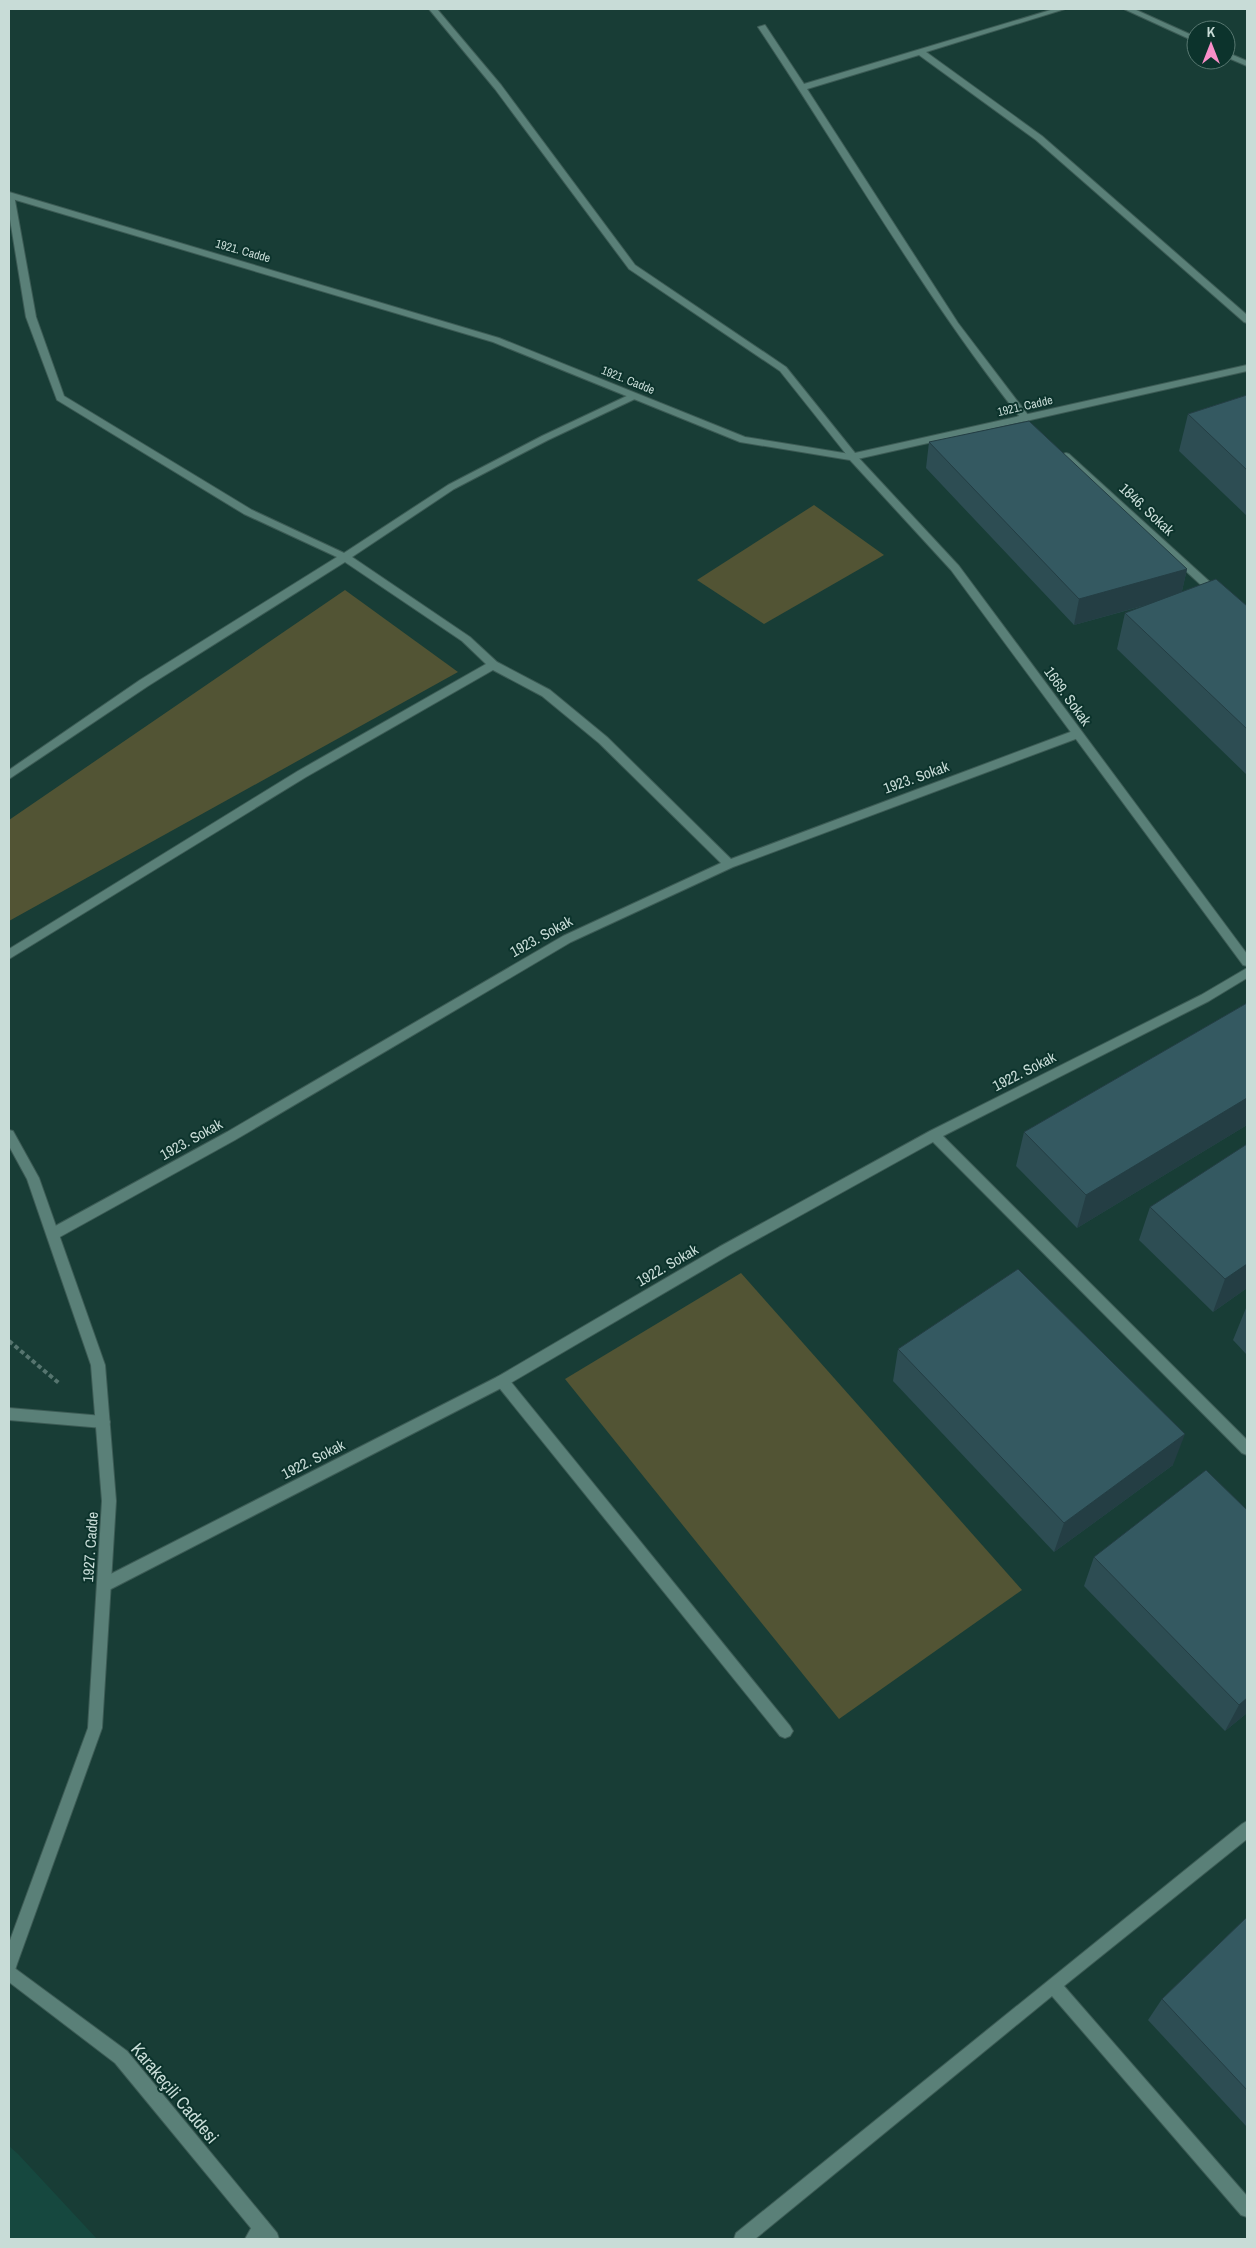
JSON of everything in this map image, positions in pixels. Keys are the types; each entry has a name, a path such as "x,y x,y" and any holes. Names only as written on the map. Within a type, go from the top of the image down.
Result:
{"street":[{"name":"1669. Sokak","path":"433,9 498,87 632,267 783,369 853,457 955,568 1247,962"},
{"path":"804,87 922,53 1061,9"},
{"path":"1128,9 1186,35"},
{"path":"762,27 804,87 896,235 986,371 1029,422"},
{"path":"922,53 1039,138 1247,320"},
{"name":"1921. Cadde","path":"9,195 496,340 743,440 853,457 1029,422 1247,368"},
{"path":"9,195 31,316 60,398 248,512 345,557 466,639 493,665 546,693 603,740 729,864"},
{"path":"9,775 144,683 345,557 451,487 544,438 634,396"},
{"name":"1846. Sokak","path":"1062,451 1226,602"},
{"path":"9,955 302,774 493,665"},
{"name":"1923. Sokak","path":"53,1234 231,1136 567,938 729,864 1078,734"},
{"name":"1922. Sokak","path":"104,1585 502,1381 724,1251 934,1135 1205,998 1247,972"},
{"name":"1927. Cadde","path":"9,1135 33,1178 98,1365 109,1501 96,1728 9,1964"},
{"path":"934,1135 1247,1448"},
{"path":"502,1381 785,1731"},
{"path":"9,1414 103,1422"},
{"path":"742,2239 1247,1829"},
{"name":"Karakeçili Caddesi","path":"9,1972 121,2057 261,2235"},
{"path":"1053,1985 1247,2209"}],"path":[{"path":"9,1341 35,1361 103,1422"}],"shaded area":[{"path":"814,505 884,555 764,624 697,580"},
{"path":"345,590 458,672 9,921 9,820"},
{"path":"741,1273 1022,1590 839,1719 565,1379"},
{"path":"9,2146 18,2154 97,2239 9,2239"}],"building":[{"path":"1247,395 1247,470 1188,414"},
{"path":"1029,421 1187,569 1079,599 929,442"},
{"path":"1216,579 1247,606 1247,729 1125,613"},
{"path":"1247,1003 1247,1098 1086,1195 1024,1132"},
{"path":"1247,1144 1247,1264 1225,1279 1150,1207"},
{"path":"1018,1269 1185,1434 1064,1523 898,1349"},
{"path":"1206,1470 1247,1510 1247,1698 1239,1705 1094,1557"},
{"path":"1247,1917 1247,2090 1162,1999"}]}
